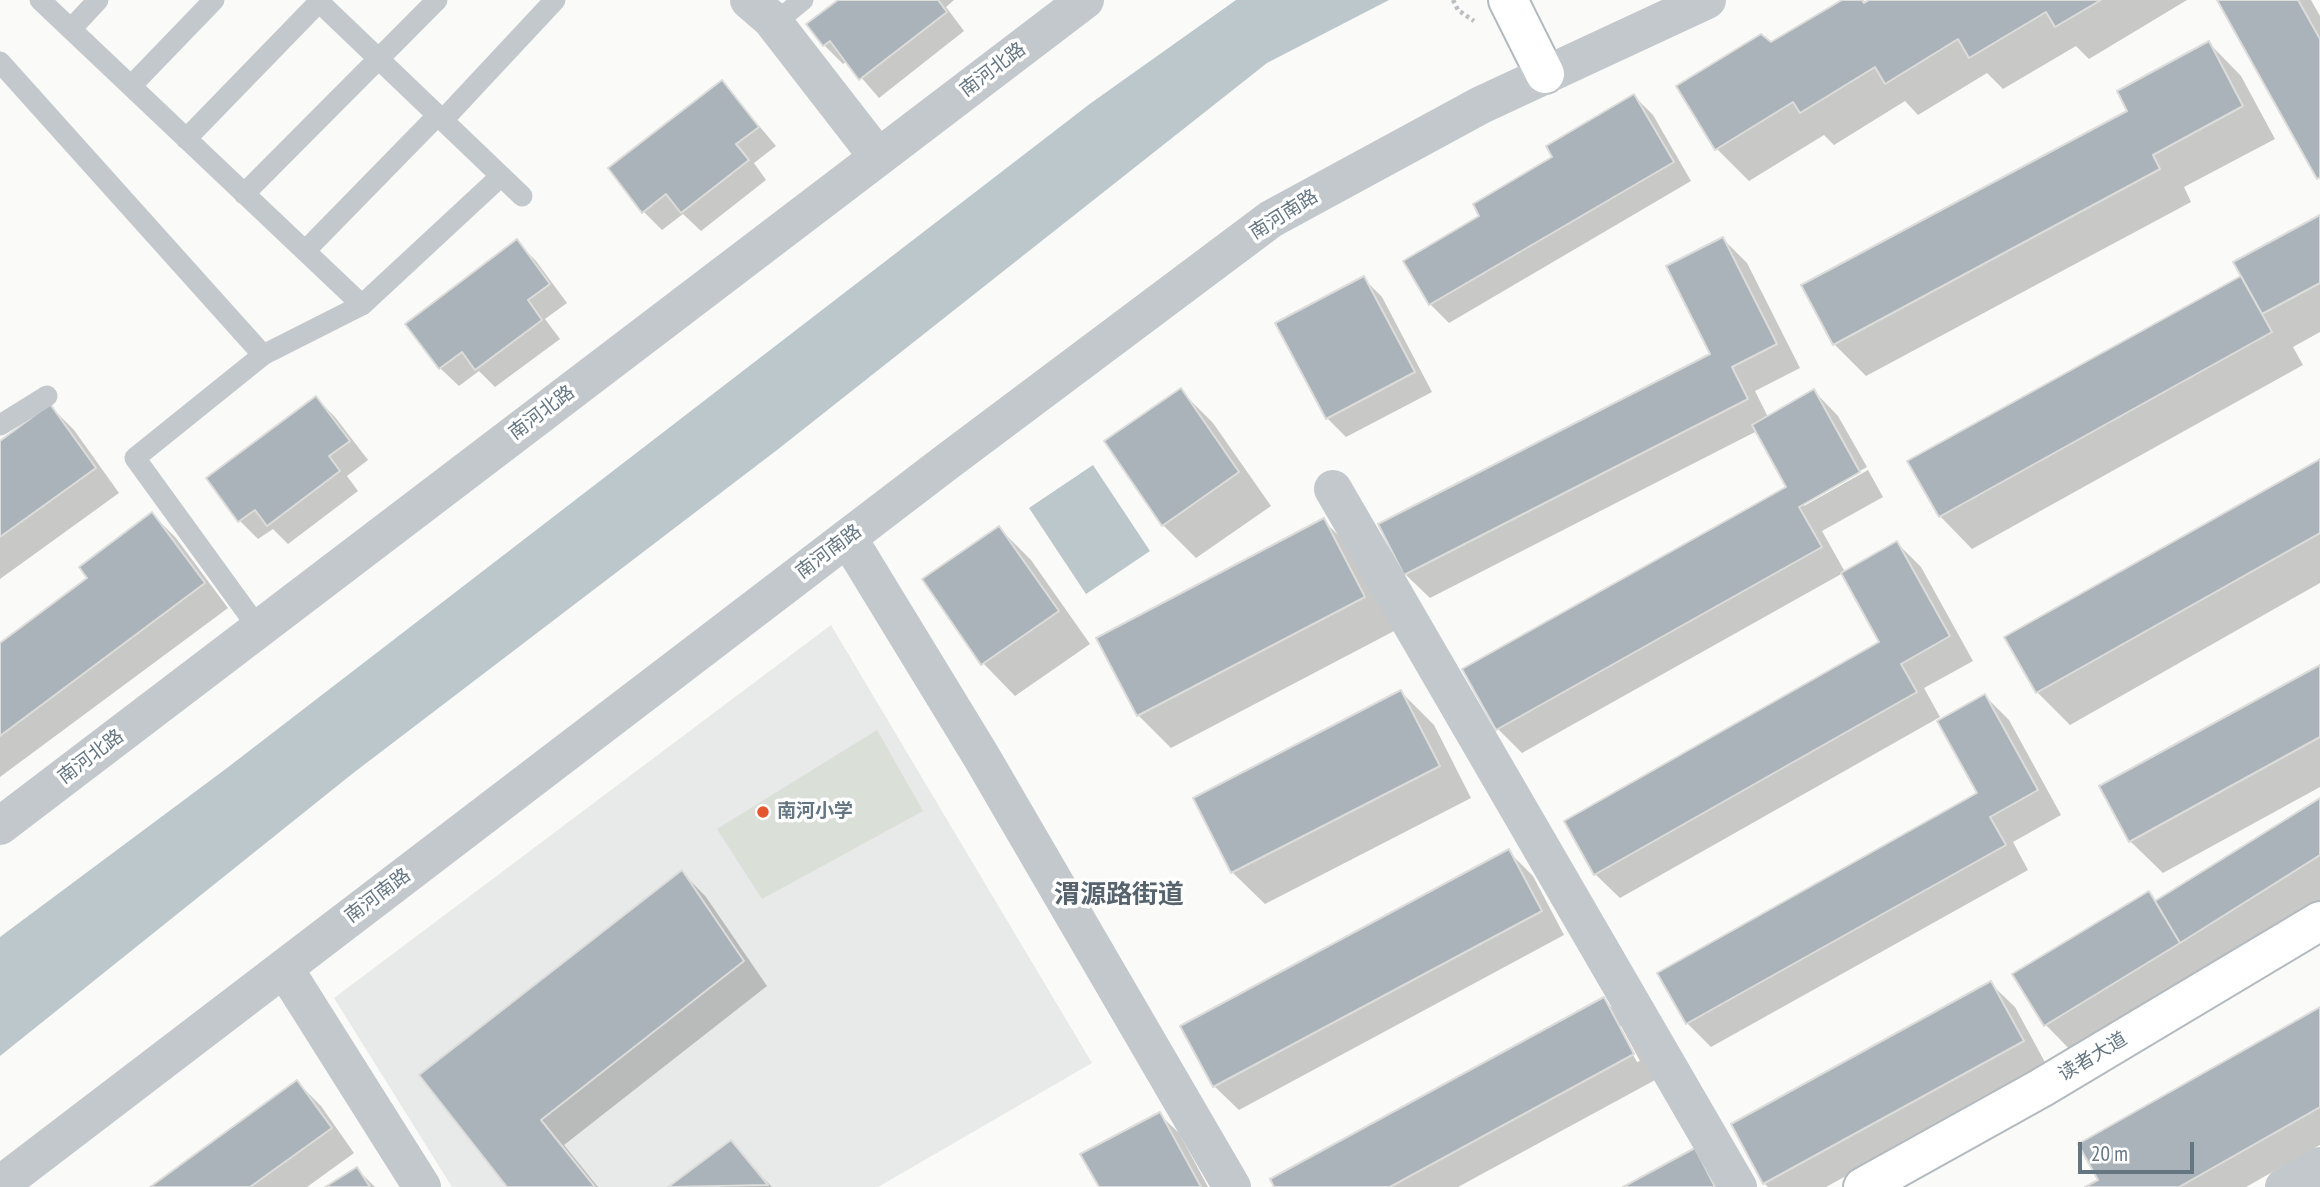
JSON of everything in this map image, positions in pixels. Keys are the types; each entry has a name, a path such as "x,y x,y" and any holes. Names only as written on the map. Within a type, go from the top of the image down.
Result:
{"main road":[{"path":"1508,0 1545,74"},
{"name":"读者大道","path":"1863,1187 2041,1088 2320,921"}],"street":[{"name":"南河北路","path":"0,826 1085,0"},
{"name":"南河南路","path":"0,1185 1271,219 1545,74 1707,0"},
{"path":"775,8 878,157"},
{"path":"1333,489 1738,1187"},
{"path":"848,538 981,756 1232,1187"},
{"path":"284,968 422,1187"},
{"path":"2284,1187 2320,1166"}],"lane":[{"path":"40,0 362,305"},
{"path":"71,29 98,0"},
{"path":"131,86 214,0"},
{"path":"244,194 437,0"},
{"path":"305,251 555,0"},
{"path":"187,139 319,1 522,196"},
{"path":"0,62 263,355"},
{"path":"259,629 135,458 263,355 362,305 501,176"},
{"path":"0,425 47,396"}],"path":[{"path":"1453,0 1458,10"}],"shaded area":[{"path":"1236,0 1389,0 1267,63 777,450 352,774 0,1056 0,937 227,768 1091,103"},
{"path":"1093,465 1150,551 1086,594 1029,508"},
{"name":"南河小学","path":"831,625 1092,1063 878,1187 452,1187 334,998"},
{"path":"877,730 923,811 762,899 717,829"}],"building":[{"path":"838,0 938,0 947,12 859,80 830,41 823,46 806,24"},
{"path":"1842,0 1862,0 1864,3 1869,0 2101,0 2055,27 2046,12 1969,58 1958,39 1885,84 1875,67 1800,113 1793,102 1715,150 1676,86 1761,34 1771,42"},
{"path":"2217,0 2298,0 2320,39 2320,177 2317,179"},
{"path":"2209,41 2243,106 2153,155 2160,169 1833,345 1801,285 2127,111 2117,91"},
{"path":"722,80 759,127 736,144 749,160 681,213 666,194 642,213 608,168"},
{"path":"1634,94 1674,162 1429,305 1403,261 1479,216 1473,204 1552,157 1546,146"},
{"path":"2320,215 2320,283 2262,314 2233,262"},
{"path":"1723,237 1777,344 1732,367 1748,399 1404,575 1378,524 1710,354 1666,266"},
{"path":"517,239 550,284 528,300 542,320 475,370 462,352 439,369 405,324"},
{"path":"1364,276 1415,372 1326,419 1275,323"},
{"path":"2241,276 2272,332 1939,517 1907,461"},
{"path":"1181,388 1239,472 1162,526 1104,441"},
{"path":"1814,389 1860,472 1799,507 1822,547 1496,730 1462,669 1786,487 1752,425"},
{"path":"316,396 350,441 329,456 340,471 267,526 255,510 238,522 206,478"},
{"path":"50,404 96,468 0,537 0,441"},
{"path":"2320,459 2320,533 2036,693 2004,637"},
{"path":"152,512 205,583 0,736 0,643 87,578 79,567"},
{"path":"1324,518 1365,597 1137,716 1096,638"},
{"path":"999,526 1059,611 981,665 922,579"},
{"path":"1897,541 1950,636 1901,664 1917,692 1594,875 1564,821 1879,642 1841,573"},
{"path":"2320,665 2320,737 2129,842 2099,786"},
{"path":"1401,690 1440,766 1231,873 1193,798"},
{"path":"1985,694 2038,790 1990,817 2006,845 1686,1024 1657,973 1977,793 1937,721"},
{"path":"2320,798 2320,855 2180,943 2155,901"},
{"path":"1509,849 1542,911 1213,1087 1180,1026"},
{"path":"682,870 744,961 541,1120 595,1187 507,1187 419,1075"},
{"path":"2149,891 2180,943 2044,1026 2012,974"},
{"path":"1991,981 2024,1041 1763,1184 1731,1124"},
{"path":"1604,997 1634,1054 1390,1187 1274,1187 1270,1179"},
{"path":"2320,1007 2320,1107 2179,1187 2085,1187 2098,1180 2078,1144"},
{"path":"297,1080 332,1128 250,1187 150,1187"},
{"path":"1160,1112 1201,1187 1099,1187 1080,1154"},
{"path":"731,1140 768,1185 668,1187"},
{"path":"1695,1148 1715,1187 1623,1187"},
{"path":"357,1167 370,1187 325,1187"}],"place":[{"name":"南河小学","path":"763,812"}],"district":[{"name":"渭源路街道","path":"1119,896"}]}
